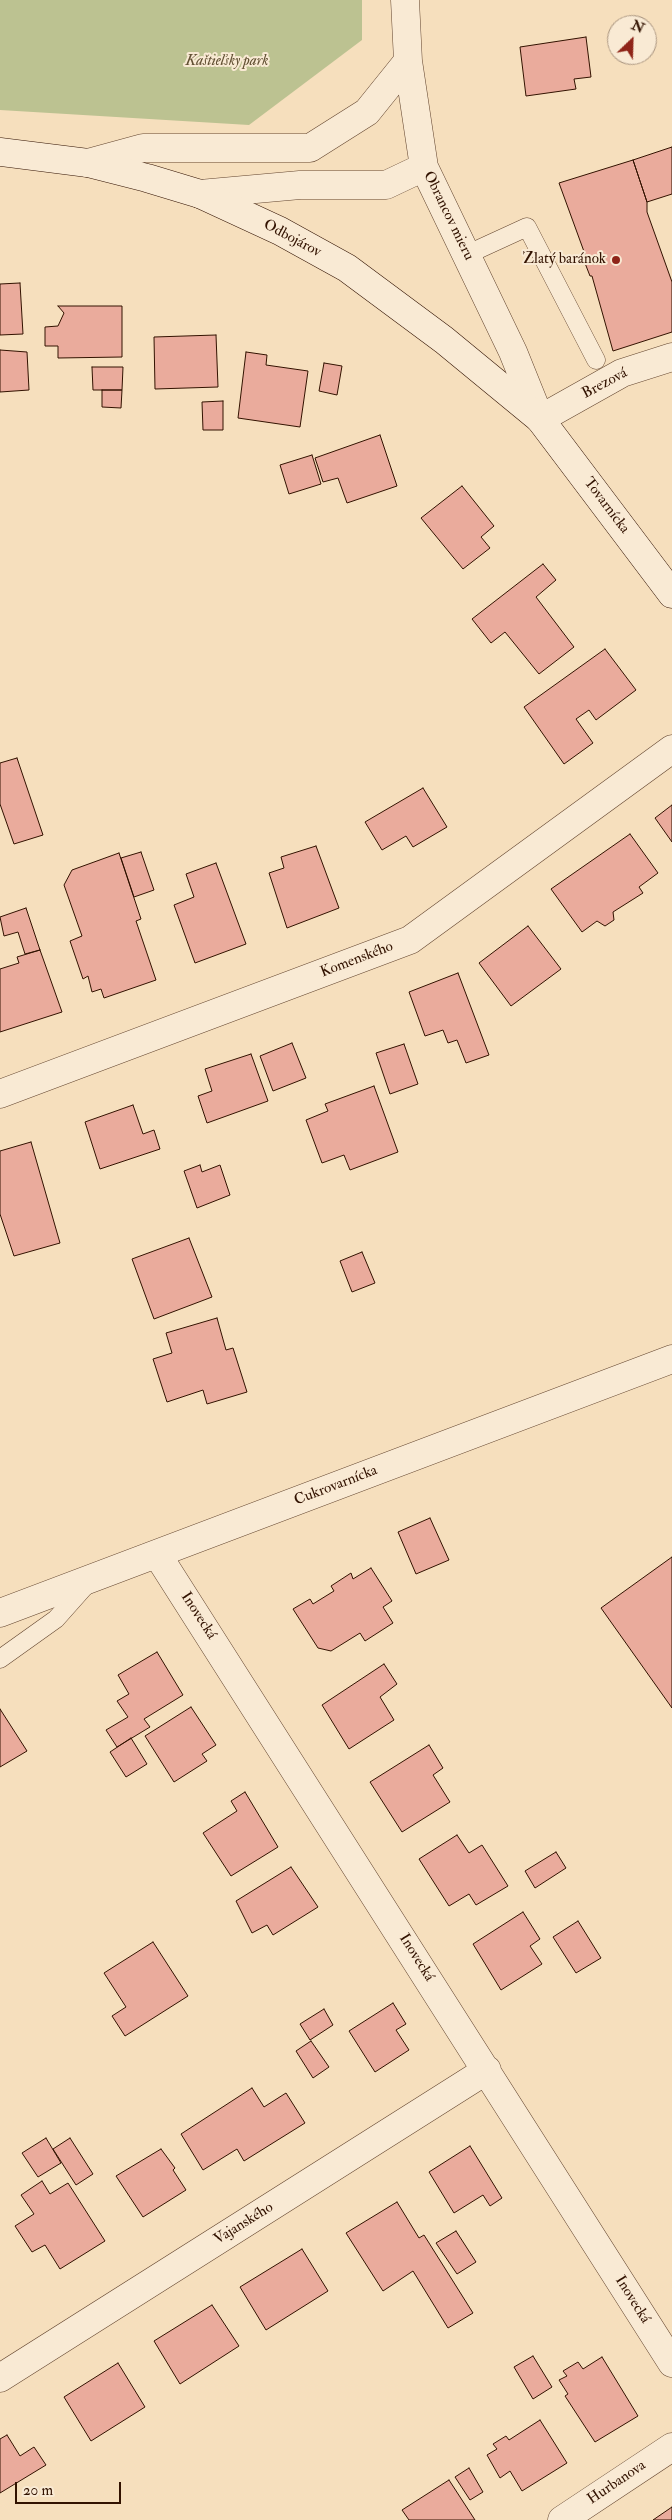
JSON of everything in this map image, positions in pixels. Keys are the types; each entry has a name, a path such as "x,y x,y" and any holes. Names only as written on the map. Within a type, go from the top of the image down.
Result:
{"street":[{"name":"Obrancov mieru","path":"405,0 408,61 424,167 513,352 540,419"},
{"path":"88,164 143,148 310,148 367,112 408,61"},
{"name":"Odbojárov","path":"0,152 88,164 147,178 200,194 280,231 347,268 444,340 540,419"},
{"path":"200,194 300,185 386,185 424,167"},
{"name":"Brezová","path":"540,419 622,373 672,358"},
{"name":"Tovarnícka","path":"540,419 672,594"},
{"name":"Komenského","path":"0,1094 410,940 672,749"},
{"name":"Cukrovarnícka","path":"0,1613 672,1359"},
{"name":"Inovecká","path":"157,1554 672,2363"},
{"name":"Vajanského","path":"0,2378 487,2070"},
{"name":"Hurbanova","path":"562,2520 672,2447"}],"lane":[{"path":"466,255 527,227 596,360"},
{"path":"0,1659 56,1619 93,1578"}],"green space":[{"name":"Kaštieľsky park","path":"0,0 362,0 362,40 249,125 0,110"}],"building":[{"path":"586,37 591,77 574,79 576,89 526,96 520,47"},
{"path":"672,147 672,194 647,202 633,160"},
{"path":"633,160 647,202 647,212 672,282 672,332 613,351 592,276 590,276 583,258 586,257 559,183"},
{"path":"20,283 23,334 0,335 0,284"},
{"path":"58,306 122,306 122,357 58,358 58,346 45,346 45,327 58,326 64,313"},
{"path":"216,335 218,387 155,389 154,337"},
{"path":"0,350 27,352 29,390 0,392"},
{"path":"246,352 267,355 266,365 308,371 300,427 238,418"},
{"path":"324,363 342,366 337,395 319,391"},
{"path":"92,367 123,367 122,390 93,390"},
{"path":"102,390 122,390 121,408 102,407"},
{"path":"223,401 223,430 203,430 202,402"},
{"path":"380,435 397,486 347,503 338,478 323,482 315,458"},
{"path":"312,455 321,484 289,494 280,465"},
{"path":"462,486 494,526 481,537 490,548 463,569 421,518"},
{"path":"543,564 556,580 536,597 574,647 539,674 505,632 491,643 472,619"},
{"path":"605,649 636,690 596,720 589,710 576,719 593,743 564,764 524,707"},
{"path":"17,758 43,835 14,844 0,804 0,763"},
{"path":"423,788 447,827 413,847 406,836 382,850 365,822"},
{"path":"672,805 672,842 655,818"},
{"path":"630,834 658,873 639,887 643,893 613,912 614,920 605,926 597,921 582,932 551,889"},
{"path":"316,846 339,908 287,928 269,873 284,868 281,857"},
{"path":"141,852 154,890 134,897 121,858"},
{"path":"119,853 141,919 136,921 156,980 104,998 101,989 92,992 88,976 83,979 70,941 82,936 64,885 72,870"},
{"path":"216,863 246,944 195,963 174,905 194,897 186,874"},
{"path":"26,908 40,950 25,954 18,932 4,936 0,917"},
{"path":"528,926 561,969 511,1006 479,963"},
{"path":"40,950 62,1012 0,1032 0,969 19,963 17,957"},
{"path":"458,973 489,1055 466,1063 457,1040 448,1043 443,1030 425,1036 409,992"},
{"path":"292,1043 306,1078 273,1091 260,1056"},
{"path":"404,1044 418,1084 390,1094 376,1053"},
{"path":"251,1054 268,1101 207,1123 198,1096 212,1091 205,1069"},
{"path":"374,1086 398,1152 350,1170 344,1155 322,1163 306,1120 328,1111 325,1104"},
{"path":"133,1105 143,1134 154,1130 160,1149 100,1169 85,1122"},
{"path":"31,1142 60,1243 14,1256 0,1214 0,1151"},
{"path":"200,1165 202,1172 220,1165 230,1195 197,1208 184,1171"},
{"path":"189,1238 212,1297 154,1319 132,1259"},
{"path":"362,1252 375,1283 352,1292 340,1261"},
{"path":"217,1318 226,1350 233,1348 247,1392 207,1404 203,1390 167,1402 153,1359 172,1353 166,1333"},
{"path":"430,1518 449,1560 416,1574 398,1532"},
{"path":"672,1557 672,1708 601,1608"},
{"path":"371,1568 392,1601 383,1607 393,1623 365,1641 360,1633 331,1651 318,1648 293,1609 310,1599 313,1604 334,1591 331,1586 351,1573 353,1579"},
{"path":"157,1652 183,1695 144,1719 150,1727 117,1747 106,1730 128,1717 117,1701 129,1694 118,1675"},
{"path":"384,1664 397,1684 380,1697 394,1720 349,1749 322,1705"},
{"path":"191,1707 216,1745 202,1754 207,1761 174,1782 145,1736"},
{"path":"0,1709 27,1751 0,1767"},
{"path":"131,1738 147,1764 126,1777 110,1752"},
{"path":"429,1745 443,1768 433,1775 450,1802 402,1832 370,1782"},
{"path":"245,1792 278,1847 231,1876 203,1833 237,1811 231,1801"},
{"path":"457,1835 469,1853 482,1845 508,1886 476,1905 469,1894 449,1906 419,1859"},
{"path":"556,1852 566,1868 535,1888 525,1871"},
{"path":"291,1867 318,1907 273,1935 267,1925 252,1933 236,1901"},
{"path":"523,1912 540,1939 530,1946 542,1964 501,1990 473,1944"},
{"path":"578,1921 601,1958 576,1973 553,1937"},
{"path":"153,1942 188,1996 125,2036 112,2016 126,2007 104,1973"},
{"path":"393,2003 406,2024 396,2030 409,2050 375,2072 349,2031"},
{"path":"324,2009 333,2025 310,2040 300,2024"},
{"path":"311,2041 329,2067 313,2078 296,2051"},
{"path":"252,2088 264,2107 286,2093 305,2123 244,2161 237,2149 203,2170 181,2134"},
{"path":"46,2138 61,2163 38,2177 22,2153"},
{"path":"70,2138 93,2174 76,2185 53,2149"},
{"path":"470,2146 502,2198 490,2206 483,2195 454,2213 429,2172"},
{"path":"161,2149 175,2168 173,2170 186,2190 143,2217 116,2176"},
{"path":"42,2181 50,2194 68,2183 105,2241 60,2269 45,2245 32,2252 15,2226 34,2214 21,2195"},
{"path":"397,2202 419,2238 424,2235 473,2313 448,2328 413,2271 383,2291 346,2233"},
{"path":"456,2231 476,2262 457,2274 436,2243"},
{"path":"302,2249 328,2291 266,2330 240,2287"},
{"path":"212,2305 239,2346 180,2384 154,2341"},
{"path":"533,2356 552,2387 533,2399 514,2367"},
{"path":"602,2357 638,2416 595,2442 565,2396 568,2394 559,2380 567,2376 563,2371 578,2362 583,2369"},
{"path":"118,2363 145,2407 91,2441 64,2397"},
{"path":"540,2420 567,2463 522,2491 510,2471 500,2478 487,2455 497,2449 493,2444 506,2436 509,2440"},
{"path":"7,2435 20,2456 34,2447 46,2465 0,2493 0,2439"},
{"path":"469,2468 483,2492 470,2500 455,2477"},
{"path":"449,2480 475,2520 409,2520 402,2510"},
{"path":"672,2507 672,2520 653,2520"}],"place":[{"name":"Zlatý baránok","path":"616,260"}]}
